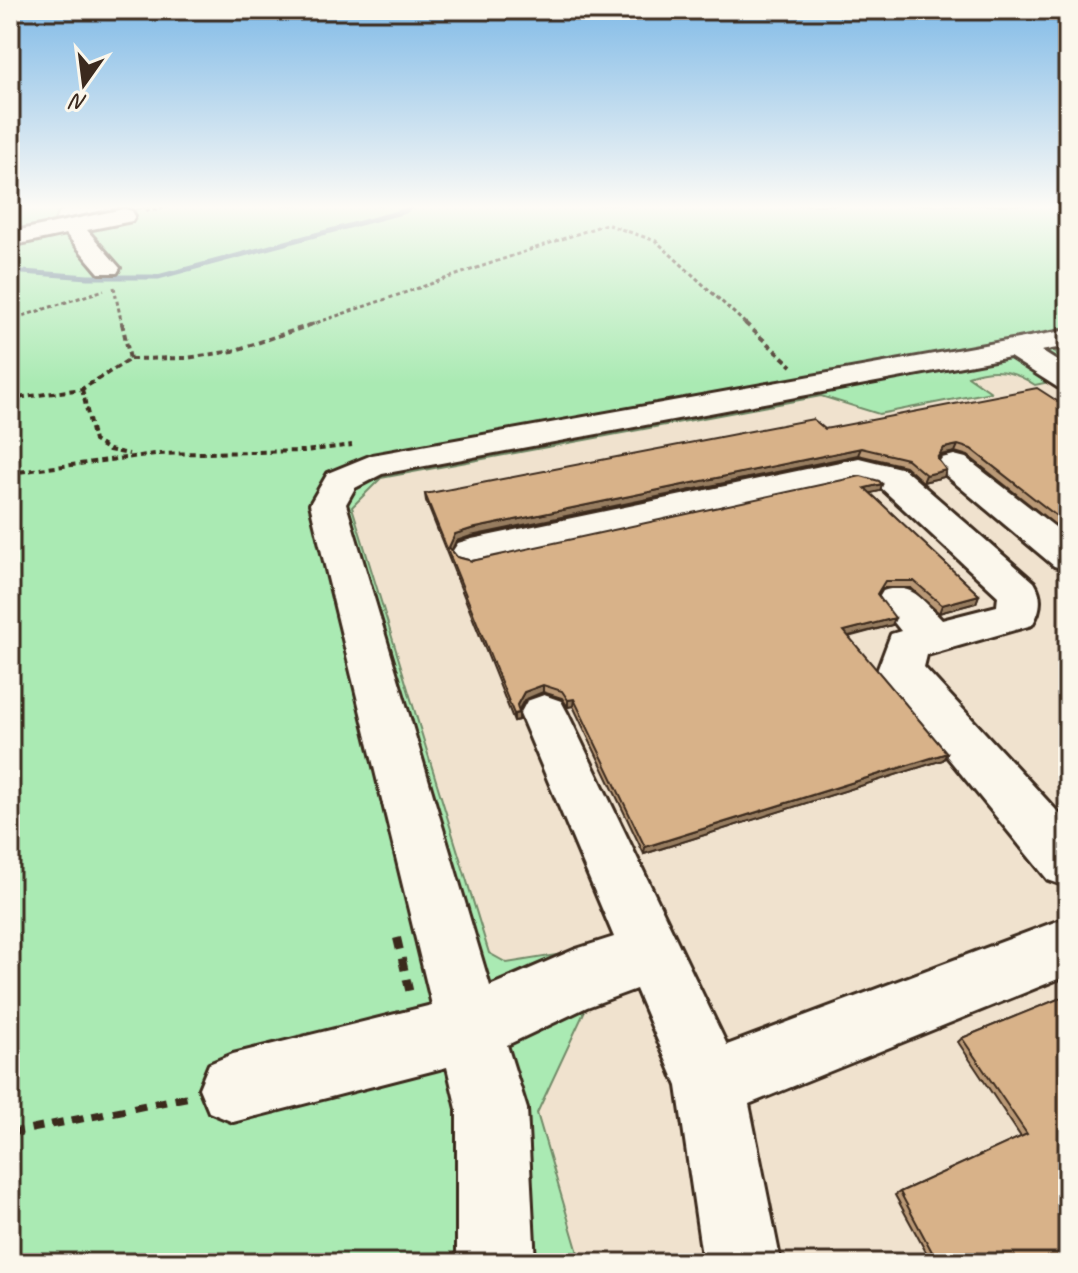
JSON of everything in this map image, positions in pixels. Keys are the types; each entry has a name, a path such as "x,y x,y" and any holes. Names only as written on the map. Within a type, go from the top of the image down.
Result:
{"street":[{"path":"101,264 111,277"},
{"path":"496,1263 492,1109 328,504 341,481 436,438 813,385 1068,338"},
{"path":"1015,348 1068,381"},
{"path":"954,465 1068,557"},
{"path":"471,549 591,527 859,469 891,477 1019,592 1017,615 907,645 900,671 1068,862"},
{"path":"898,601 933,638"},
{"path":"544,714 711,1085 742,1263"},
{"path":"711,1085 1068,946"},
{"path":"233,1088 471,1028 576,980 652,954"}],"path":[{"path":"10,399 82,389 130,359 187,358 233,351 487,264"},
{"path":"682,264 813,385"},
{"path":"10,320 111,277 130,359"},
{"path":"82,389 94,441 109,450 137,456"},
{"path":"10,473 137,456 304,451"},
{"path":"10,1133 233,1088"}],"shaded area":[{"path":"992,369 1017,373 1035,385 1068,378 1068,1263 581,1263 537,1113 587,1006 568,953 507,963 489,953 351,507 381,478 821,396 879,414 990,391 968,375"}],"green space":[{"path":"10,264 1068,264 1068,349 1055,352 1068,369 1068,378 1035,385 1011,373 986,372 968,376 991,392 879,414 821,396 381,478 352,507 489,953 507,963 568,953 587,1006 537,1113 581,1263 10,1263"}],"building":[{"path":"1037,388 1068,408 1068,525 971,449 958,445 944,448 937,458 946,470 926,475 907,459 861,448 455,534 449,547 457,557 472,561 861,476 882,484 865,488 979,595 942,605 914,581 885,581 877,594 895,618 844,631 947,753 645,847 574,699 568,700 562,691 543,685 524,692 517,705 519,713 514,714 425,494 813,419 825,429"},
{"path":"1068,995 1068,1263 938,1263 900,1192 1027,1134 962,1038"}],"waterway":[{"path":"10,271 88,277 158,277 205,264"}]}
